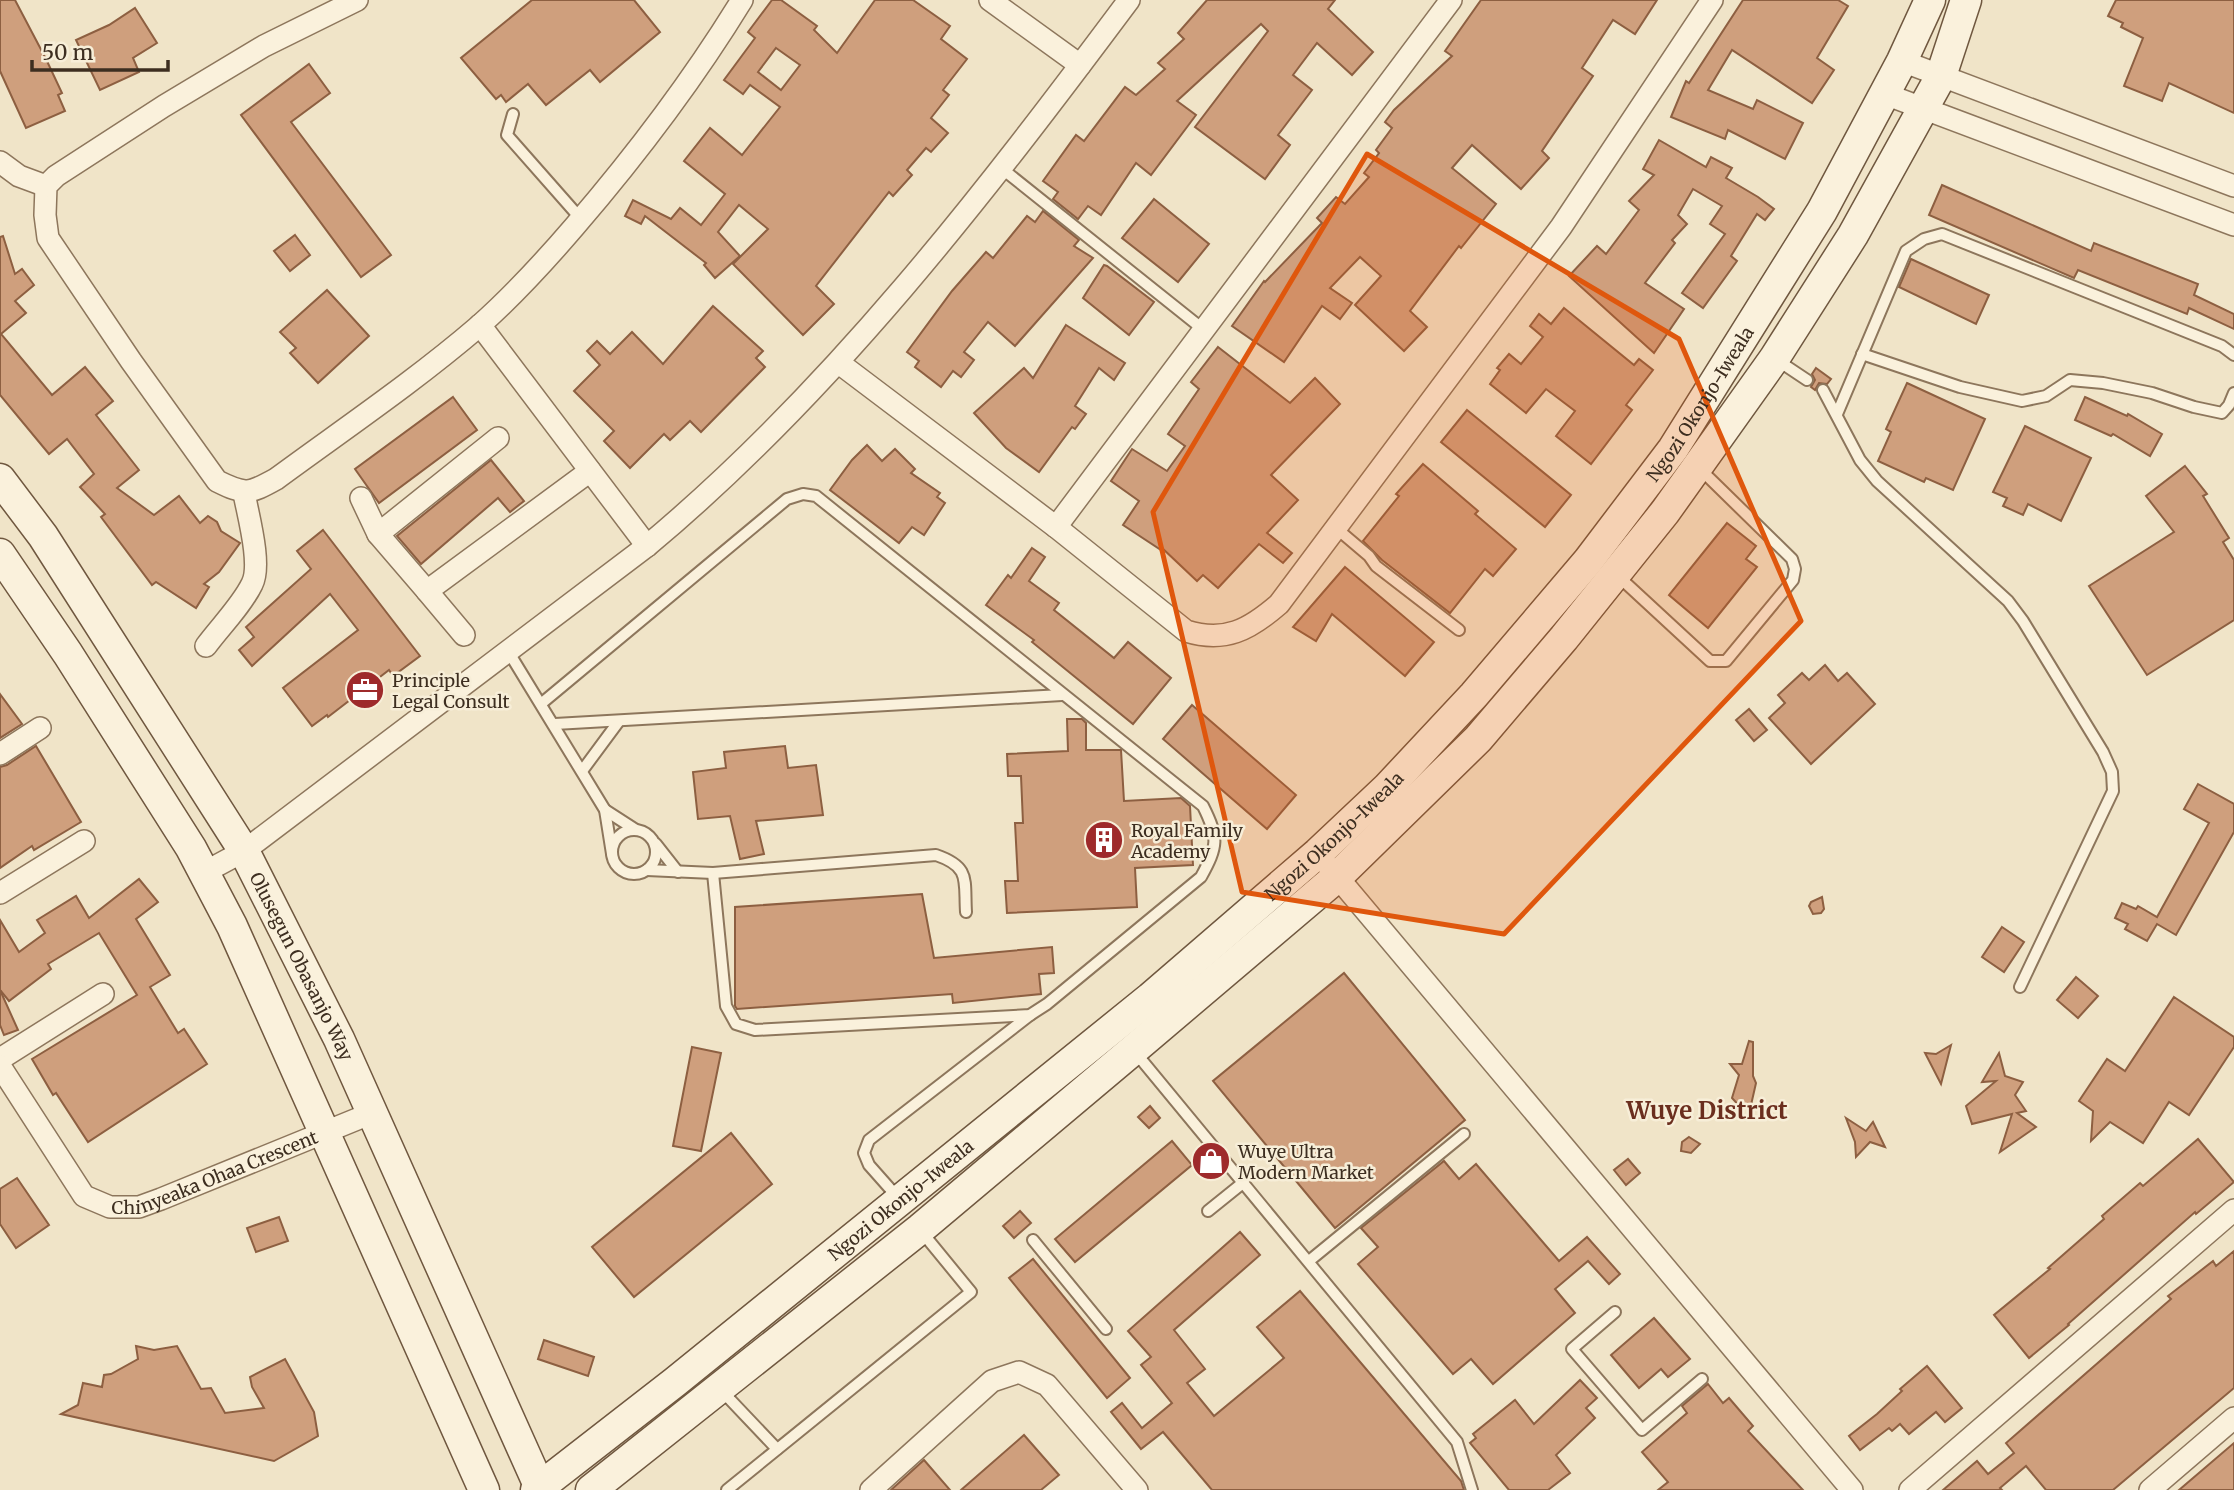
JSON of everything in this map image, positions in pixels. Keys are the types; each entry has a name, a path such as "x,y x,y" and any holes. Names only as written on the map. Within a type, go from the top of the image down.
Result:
{"street":[{"path":"357,0 253,53 164,106 56,176 46,186 45,215 48,238 217,481 244,493 255,491 276,479 404,385 480,325 536,270 615,179 689,82 742,0"},
{"path":"990,0 1080,65"},
{"path":"205,872 244,850 647,546 694,506 839,363 1000,167 1129,0"},
{"path":"1056,527 1451,0"},
{"path":"839,363 1056,527 1186,631 1202,636 1220,637 1242,630 1279,604 1561,227 1712,0"},
{"name":"Ngozi Okonjo-Iweala","path":"539,1489 1150,998 1318,853 1387,788 1474,695 1588,561 1665,459 1739,347 1815,222 1885,94 1930,0"},
{"name":"Ngozi Okonjo-Iweala","path":"591,1490 919,1229 1133,1050 1337,877 1478,739 1615,574 1698,467 1774,359 1853,235 1941,76 1966,0"},
{"path":"1902,61 2234,186"},
{"path":"1885,94 2234,225"},
{"path":"0,162 19,176 46,186"},
{"path":"480,325 647,546"},
{"path":"378,534 498,438"},
{"path":"426,591 590,471"},
{"name":"Olusegun Obasanjo Way","path":"0,479 43,536 244,850 339,1039 539,1489"},
{"path":"206,646 253,583 255,556 244,493"},
{"path":"361,498 378,534 464,635"},
{"path":"0,554 68,654 205,872 232,926 484,1490"},
{"path":"0,754 40,729"},
{"path":"0,893 84,841"},
{"path":"1318,853 1853,1490"},
{"path":"0,1059 103,994"},
{"name":"Chinyeaka Ohaa Crescent","path":"0,1066 84,1196 110,1207 139,1207 372,1113"},
{"path":"1910,1490 2234,1210"},
{"path":"871,1490 992,1381 1019,1372 1047,1385 1130,1488"},
{"path":"2150,1490 2234,1418"}],"lane":[{"path":"513,114 507,135 581,219"},
{"path":"1000,167 1204,330"},
{"path":"1837,414 1906,251 1924,239 1942,234 2222,346 2234,355"},
{"path":"1862,354 1959,387 2022,401 2046,396 2070,380 2103,383 2152,393 2222,413 2234,393"},
{"path":"1774,359 1807,380"},
{"path":"1823,390 1860,460 1877,481 1989,582 2016,611 2103,752 2112,772 2113,791 2020,987"},
{"path":"1615,574 1710,661 1718,662 1726,661 1793,580 1795,569 1792,559 1698,467"},
{"path":"542,703 787,499 803,494 816,496 1203,806 1214,829 1213,853 1201,877 1047,1004 869,1140 864,1153 869,1165 900,1200"},
{"path":"1336,528 1370,556 1376,566 1459,630"},
{"path":"508,651 555,724 605,810 612,854 619,868 625,872 640,874 647,870 656,858 655,843"},
{"path":"555,724 1062,695"},
{"path":"582,771 620,721"},
{"path":"605,810 636,830 644,832 678,872"},
{"path":"612,854 616,839 636,830"},
{"path":"647,870 713,873 936,855 954,861 964,872 966,912"},
{"path":"713,873 726,1006 736,1024 755,1030 1030,1015"},
{"path":"1133,1050 1457,1442 1472,1490"},
{"path":"1309,1261 1464,1134"},
{"path":"1208,1211 1244,1182"},
{"path":"727,1490 971,1292 919,1229"},
{"path":"1032,1240 1106,1329"},
{"path":"1615,1312 1572,1349 1643,1430 1702,1379"},
{"path":"719,1387 777,1449"}],"highlighted area":[{"path":"1367,154 1679,339 1801,621 1504,934 1242,892 1153,512"}],"building":[{"path":"0,0 15,0 62,93 58,95 65,111 26,128 0,71"},
{"path":"532,0 634,0 660,32 600,82 590,70 546,105 528,84 506,102 501,95 496,99 461,58"},
{"path":"772,0 781,0 817,26 814,30 837,53 875,0 913,0 950,26 941,39 967,59 943,90 949,95 931,118 948,133 931,152 926,148 907,170 912,175 893,196 889,192 816,286 834,304 803,335 733,264 768,229 739,205 718,232 740,256 715,278 704,265 706,263 645,216 641,224 625,216 633,200 671,219 680,208 701,225 725,194 684,161 710,128 742,155 780,107 750,85 743,94 724,80 755,38 748,32","holes":["776,48 800,65 781,90 758,72"]},
{"path":"1207,0 1335,0 1328,9 1373,52 1352,75 1317,43 1293,75 1312,90 1278,135 1290,145 1265,179 1195,127 1268,31 1261,24 1177,101 1196,115 1151,175 1136,163 1101,215 1088,206 1078,219 1053,199 1058,192 1043,181 1076,135 1084,141 1125,87 1136,95 1165,69 1158,63 1184,39 1178,33"},
{"path":"1481,0 1657,0 1635,34 1613,20 1582,68 1593,76 1542,151 1549,158 1521,189 1472,145 1452,168 1496,204 1461,248 1459,246 1410,311 1427,327 1404,351 1355,305 1381,276 1360,257 1330,288 1352,303 1340,319 1322,306 1284,362 1232,326 1264,281 1322,223 1317,218 1336,197 1345,204 1369,177 1364,173 1379,153 1376,150 1392,128 1385,122 1394,110 1452,56 1445,51"},
{"path":"1743,0 1838,0 1848,6 1817,58 1834,70 1812,103 1732,50 1708,90 1753,109 1757,100 1803,123 1785,159 1728,130 1725,139 1671,117 1686,81 1689,83"},
{"path":"2116,0 2234,0 2234,113 2169,83 2162,101 2124,86 2143,38 2121,27 2123,23 2108,16"},
{"path":"135,8 157,43 133,58 139,72 100,90 76,40 109,25"},
{"path":"309,64 330,93 291,122 391,255 361,277 241,115"},
{"path":"1659,140 1706,167 1711,157 1732,168 1726,178 1774,209 1765,220 1757,214 1731,256 1737,261 1703,308 1682,293 1725,234 1710,224 1722,206 1693,189 1678,215 1687,224 1672,240 1675,243 1645,283 1684,309 1654,353 1569,276 1597,246 1606,254 1639,210 1629,201 1654,175 1643,169"},
{"path":"1942,185 2091,251 2094,243 2198,284 2194,295 2234,314 2234,329 2189,308 2187,314 2078,270 2074,278 1929,215"},
{"path":"1154,199 1209,244 1178,282 1122,238"},
{"path":"1043,211 1079,240 1074,246 1093,258 1015,346 988,322 964,352 974,360 961,377 953,371 941,387 915,367 919,361 907,352 952,291 986,252 993,258 1027,216 1035,222"},
{"path":"295,235 310,255 290,271 274,251"},
{"path":"3,236 15,274 22,269 34,285 15,301 26,313 1,334 52,395 85,367 113,401 96,415 139,470 117,488 154,515 179,496 200,523 208,516 217,522 221,531 240,543 219,572 204,584 209,587 196,608 156,582 152,585 101,517 105,514 80,487 94,474 67,439 49,454 0,395 0,237"},
{"path":"1911,259 1989,295 1976,324 1899,287"},
{"path":"1104,265 1154,302 1129,335 1083,298"},
{"path":"327,290 369,336 318,383 290,353 296,348 280,332"},
{"path":"713,306 763,351 756,358 765,367 701,432 690,421 670,440 664,434 630,468 604,441 614,431 574,391 600,365 587,351 597,341 610,354 632,332 663,364"},
{"path":"1564,308 1634,365 1639,359 1653,370 1626,405 1632,410 1591,464 1556,436 1575,411 1546,389 1526,413 1490,384 1500,370 1497,368 1509,354 1521,364 1543,337 1530,326 1539,314 1551,324"},
{"path":"1066,325 1125,363 1114,380 1099,368 1075,406 1086,414 1075,429 1072,427 1039,472 1006,448 974,413 1024,368 1033,378"},
{"path":"1218,347 1290,403 1315,378 1340,404 1271,475 1298,500 1267,533 1292,553 1283,563 1259,544 1218,588 1203,575 1197,581 1162,548 1161,550 1123,525 1139,501 1111,481 1132,449 1167,471 1185,446 1168,434 1199,389 1191,382"},
{"path":"1816,368 1831,379 1827,384 1819,383 1815,390 1811,387 1815,380 1812,374"},
{"path":"1907,383 1985,419 1953,490 1926,478 1924,482 1878,461 1891,432 1886,429"},
{"path":"453,397 477,430 379,503 355,469"},
{"path":"2085,397 2127,416 2128,414 2162,434 2150,456 2113,434 2111,436 2075,420"},
{"path":"1467,410 1571,495 1545,527 1441,442"},
{"path":"2025,426 2091,458 2061,521 2028,504 2023,515 2003,506 2007,498 1993,492"},
{"path":"867,445 882,461 895,449 915,469 911,473 940,493 937,497 945,503 924,535 912,527 899,543 830,490"},
{"path":"491,460 524,501 510,512 498,498 421,564 397,536"},
{"path":"1423,464 1478,511 1475,514 1516,549 1493,576 1485,569 1450,613 1382,560 1363,541 1399,496 1396,494"},
{"path":"2185,466 2207,494 2203,496 2229,538 2223,542 2234,560 2234,620 2147,675 2089,586 2174,532 2146,496"},
{"path":"1727,523 1756,546 1746,559 1757,567 1708,628 1669,595"},
{"path":"323,530 420,656 393,676 389,670 328,717 327,715 312,726 283,688 358,630 330,594 252,666 239,650 254,637 246,627 311,569 297,551"},
{"path":"1032,548 1045,557 1029,581 1059,603 1054,610 1114,658 1128,642 1171,678 1133,724 1032,642 1034,640 986,605 1008,575 1011,578"},
{"path":"1345,567 1434,642 1405,676 1332,614 1316,641 1293,627"},
{"path":"1825,665 1838,681 1847,673 1875,704 1811,764 1769,718 1785,703 1778,695 1802,673 1809,680"},
{"path":"0,694 22,724 0,738"},
{"path":"1192,705 1296,795 1267,829 1163,739"},
{"path":"1749,709 1767,730 1754,741 1736,720"},
{"name":"Royal Family Academy","path":"1067,719 1082,719 1086,723 1086,750 1121,750 1124,801 1181,798 1190,806 1193,865 1135,868 1137,907 1007,913 1005,881 1018,881 1015,823 1023,823 1021,776 1008,776 1007,754 1068,751"},
{"path":"36,746 81,822 34,850 32,846 0,868 0,767"},
{"path":"785,746 788,768 816,765 823,815 756,821 764,854 740,859 730,816 698,819 693,772 726,768 724,752"},
{"path":"2198,784 2234,804 2234,832 2176,935 2157,924 2147,941 2125,929 2128,924 2115,918 2122,903 2136,909 2138,906 2157,917 2209,823 2184,809"},
{"path":"139,879 158,902 136,919 170,975 150,987 178,1033 184,1029 207,1064 88,1142 56,1093 53,1095 32,1059 137,995 99,933 48,964 51,969 9,1001 0,990 0,920 19,952 45,933 37,920 76,896 89,918"},
{"path":"922,894 934,958 1052,947 1054,973 1039,974 1041,994 953,1003 952,994 737,1009 735,1006 735,907"},
{"path":"1822,897 1824,909 1821,913 1813,914 1809,906 1811,902"},
{"path":"2002,927 2024,942 2004,972 1982,957"},
{"path":"1344,973 1465,1120 1335,1228 1213,1081"},
{"path":"2076,977 2098,996 2078,1018 2057,1000"},
{"path":"0,990 18,1030 4,1035 0,1025"},
{"path":"2174,997 2234,1037 2234,1047 2189,1115 2169,1102 2143,1143 2110,1122 2091,1141 2093,1111 2079,1101 2107,1059 2125,1071"},
{"path":"1749,1041 1753,1042 1753,1076 1756,1083 1751,1105 1742,1109 1732,1098 1739,1075 1730,1064 1742,1064"},
{"path":"1951,1045 1941,1084 1925,1053 1936,1054"},
{"path":"692,1047 721,1053 701,1151 673,1146"},
{"path":"1999,1053 2005,1076 2023,1082 2015,1095 2026,1111 2017,1113 2036,1127 2000,1152 2012,1114 1972,1124 1966,1106 1996,1081 1982,1082"},
{"path":"1150,1106 1160,1118 1149,1128 1138,1117"},
{"path":"1846,1118 1866,1131 1873,1122 1885,1147 1870,1142 1856,1157 1855,1142"},
{"path":"731,1133 772,1184 634,1297 592,1247"},
{"path":"1689,1137 1700,1144 1691,1153 1681,1151 1682,1142"},
{"path":"2198,1139 2234,1182 2196,1214 2195,1212 2029,1358 1994,1315 2050,1269 2048,1268 2104,1219 2102,1216 2140,1183 2143,1186"},
{"path":"1172,1141 1192,1165 1075,1262 1055,1239"},
{"path":"1628,1159 1640,1173 1626,1185 1614,1170"},
{"path":"1444,1161 1459,1179 1476,1164 1559,1261 1587,1237 1620,1274 1609,1284 1588,1261 1555,1289 1575,1313 1493,1384 1471,1359 1453,1374 1358,1264 1378,1247 1361,1228"},
{"path":"17,1178 49,1225 16,1248 0,1224 0,1189"},
{"path":"1020,1211 1031,1223 1014,1238 1003,1226"},
{"path":"279,1217 288,1241 256,1252 247,1228"},
{"path":"1240,1232 1260,1255 1174,1330 1205,1369 1187,1383 1214,1416 1284,1358 1257,1327 1300,1291 1461,1481 1464,1490 1212,1490 1163,1432 1141,1449 1111,1412 1122,1403 1142,1428 1172,1403 1141,1365 1151,1357 1128,1331"},
{"path":"2234,1251 2234,1388 2113,1490 2046,1490 2026,1466 2000,1488 2002,1490 1943,1490 1977,1461 1988,1474 2014,1453 2006,1443 2171,1299 2168,1296 2213,1261 2216,1266"},
{"path":"1033,1259 1130,1378 1107,1398 1009,1278"},
{"path":"1654,1318 1690,1359 1668,1377 1661,1369 1639,1388 1611,1355"},
{"path":"544,1340 594,1357 588,1376 538,1359"},
{"path":"136,1346 154,1350 177,1346 201,1389 211,1388 225,1413 264,1408 252,1387 250,1377 285,1359 314,1412 318,1436 274,1461 61,1414 78,1405 83,1383 102,1387 104,1375 138,1359"},
{"path":"1927,1366 1962,1408 1945,1422 1936,1412 1909,1434 1900,1424 1892,1431 1889,1428 1860,1450 1849,1436 1877,1414 1902,1391 1900,1389"},
{"path":"1580,1380 1597,1398 1586,1408 1595,1418 1556,1455 1570,1473 1548,1490 1509,1490 1470,1443 1476,1438 1473,1434 1515,1400 1534,1424"},
{"path":"1708,1384 1723,1403 1729,1398 1753,1426 1748,1431 1803,1490 1658,1490 1668,1482 1642,1452 1687,1413 1682,1406"},
{"path":"1024,1435 1059,1475 1041,1490 961,1490"},
{"path":"2234,1443 2234,1490 2179,1490"},
{"path":"924,1460 950,1490 891,1490"}],"place":[{"name":"Principle Legal Consult","path":"365,690"},
{"name":"Royal Family Academy","path":"1104,840"},
{"name":"Wuye Ultra Modern Market","path":"1211,1161"}],"district":[{"name":"Wuye District","path":"1707,1110"}]}
